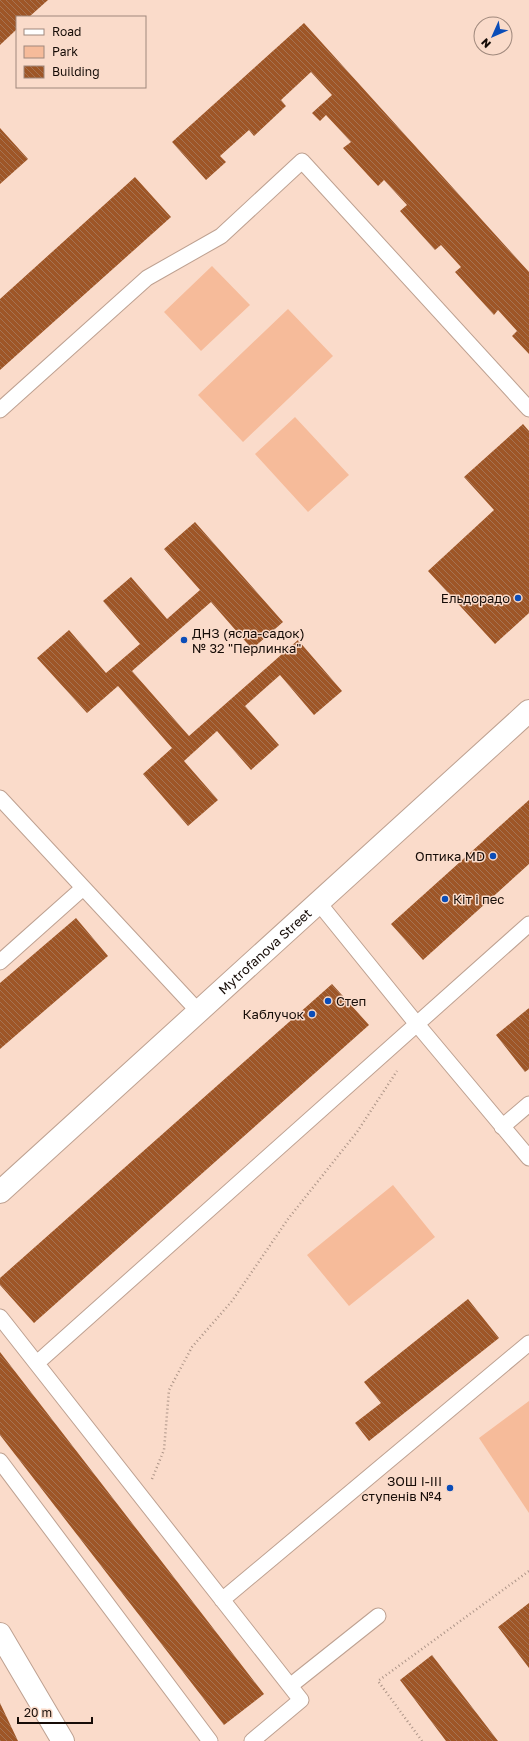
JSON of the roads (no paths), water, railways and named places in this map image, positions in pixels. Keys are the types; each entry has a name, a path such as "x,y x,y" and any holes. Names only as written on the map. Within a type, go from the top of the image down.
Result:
{"street":[{"name":"Mytrofanova Street","path":"0,1192 529,711"},
{"path":"0,1634 63,1741"}],"lane":[{"path":"0,410 147,278 221,236 302,161 529,409"},
{"path":"0,798 198,1011"},
{"path":"0,962 83,888"},
{"path":"318,902 416,1023 529,1158"},
{"path":"37,1364 416,1023 529,924"},
{"path":"502,1126 529,1104"},
{"path":"0,1317 301,1700 252,1741"},
{"path":"222,1600 529,1343"},
{"path":"0,1461 210,1741"},
{"path":"290,1686 378,1616"}],"place":[{"name":"Ельдорадо","path":"518,598"},
{"name":"ДНЗ (ясла-садок) № 32 \"Перлинка\"","path":"184,640"},
{"name":"Оптика MD","path":"493,856"},
{"name":"Кіт і пес","path":"445,899"},
{"name":"Степ","path":"328,1001"},
{"name":"Каблучок","path":"312,1014"},
{"name":"ЗОШ І-ІІІ ступенів №4","path":"450,1488"}]}
